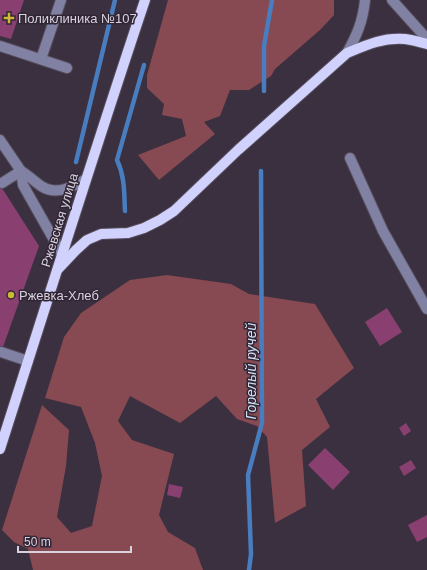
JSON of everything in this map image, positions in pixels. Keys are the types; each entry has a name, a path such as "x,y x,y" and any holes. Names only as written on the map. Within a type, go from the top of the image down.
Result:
{"main road":[{"name":"Ржевская улица","path":"0,449 144,0"},
{"path":"58,270 87,240 101,234 128,233 144,228 174,211 347,53 390,38 406,39 427,44"}],"street":[{"path":"41,59 61,0"},
{"path":"347,53 364,16 366,0"},
{"path":"392,0 427,39"},
{"path":"0,46 67,68"},
{"path":"0,140 20,171 23,185 62,254"},
{"path":"350,158 383,231 427,309"},
{"path":"20,171 46,189 59,190 73,187 86,179"},
{"path":"2,183 20,171"},
{"path":"1,352 28,361"}],"shaded area":[{"path":"168,0 334,0 334,15 320,30 275,69 271,76 249,90 230,90 220,116 204,122 215,134 159,180 138,155 186,136 182,119 162,115 164,104 147,88 147,75"},
{"path":"167,275 231,284 249,294 315,304 354,368 316,399 330,427 302,450 306,506 275,523 267,437 257,426 237,419 216,396 180,423 130,396 118,421 132,440 174,454 159,515 168,532 195,548 203,570 33,570 28,549 14,542 2,530 42,405 69,430 66,466 57,517 71,533 92,526 102,476 95,443 81,407 45,398 64,337 81,313 130,280"}],"building":[{"name":"Поликлиника №107","path":"0,0 24,0 11,39 0,36"},
{"name":"Ржевка-Хлеб","path":"0,185 39,246 3,347 0,346"},
{"path":"387,308 402,332 380,346 365,322"},
{"path":"406,423 411,431 404,436 399,428"},
{"path":"325,448 350,472 333,490 308,465"},
{"path":"411,460 416,468 404,476 399,467"},
{"path":"169,484 183,487 180,498 167,495"},
{"path":"427,515 427,537 417,542 408,525"}],"waterway":[{"path":"76,162 115,0"},
{"name":"Горелый ручей","path":"264,91 264,46 272,0"},
{"path":"125,211 123,179 117,160 144,65"},
{"name":"Горелый ручей","path":"249,570 251,554 248,475 262,423 261,171"}],"place":[{"name":"Поликлиника №107","path":"9,18"},
{"name":"Ржевка-Хлеб","path":"11,295"}]}
